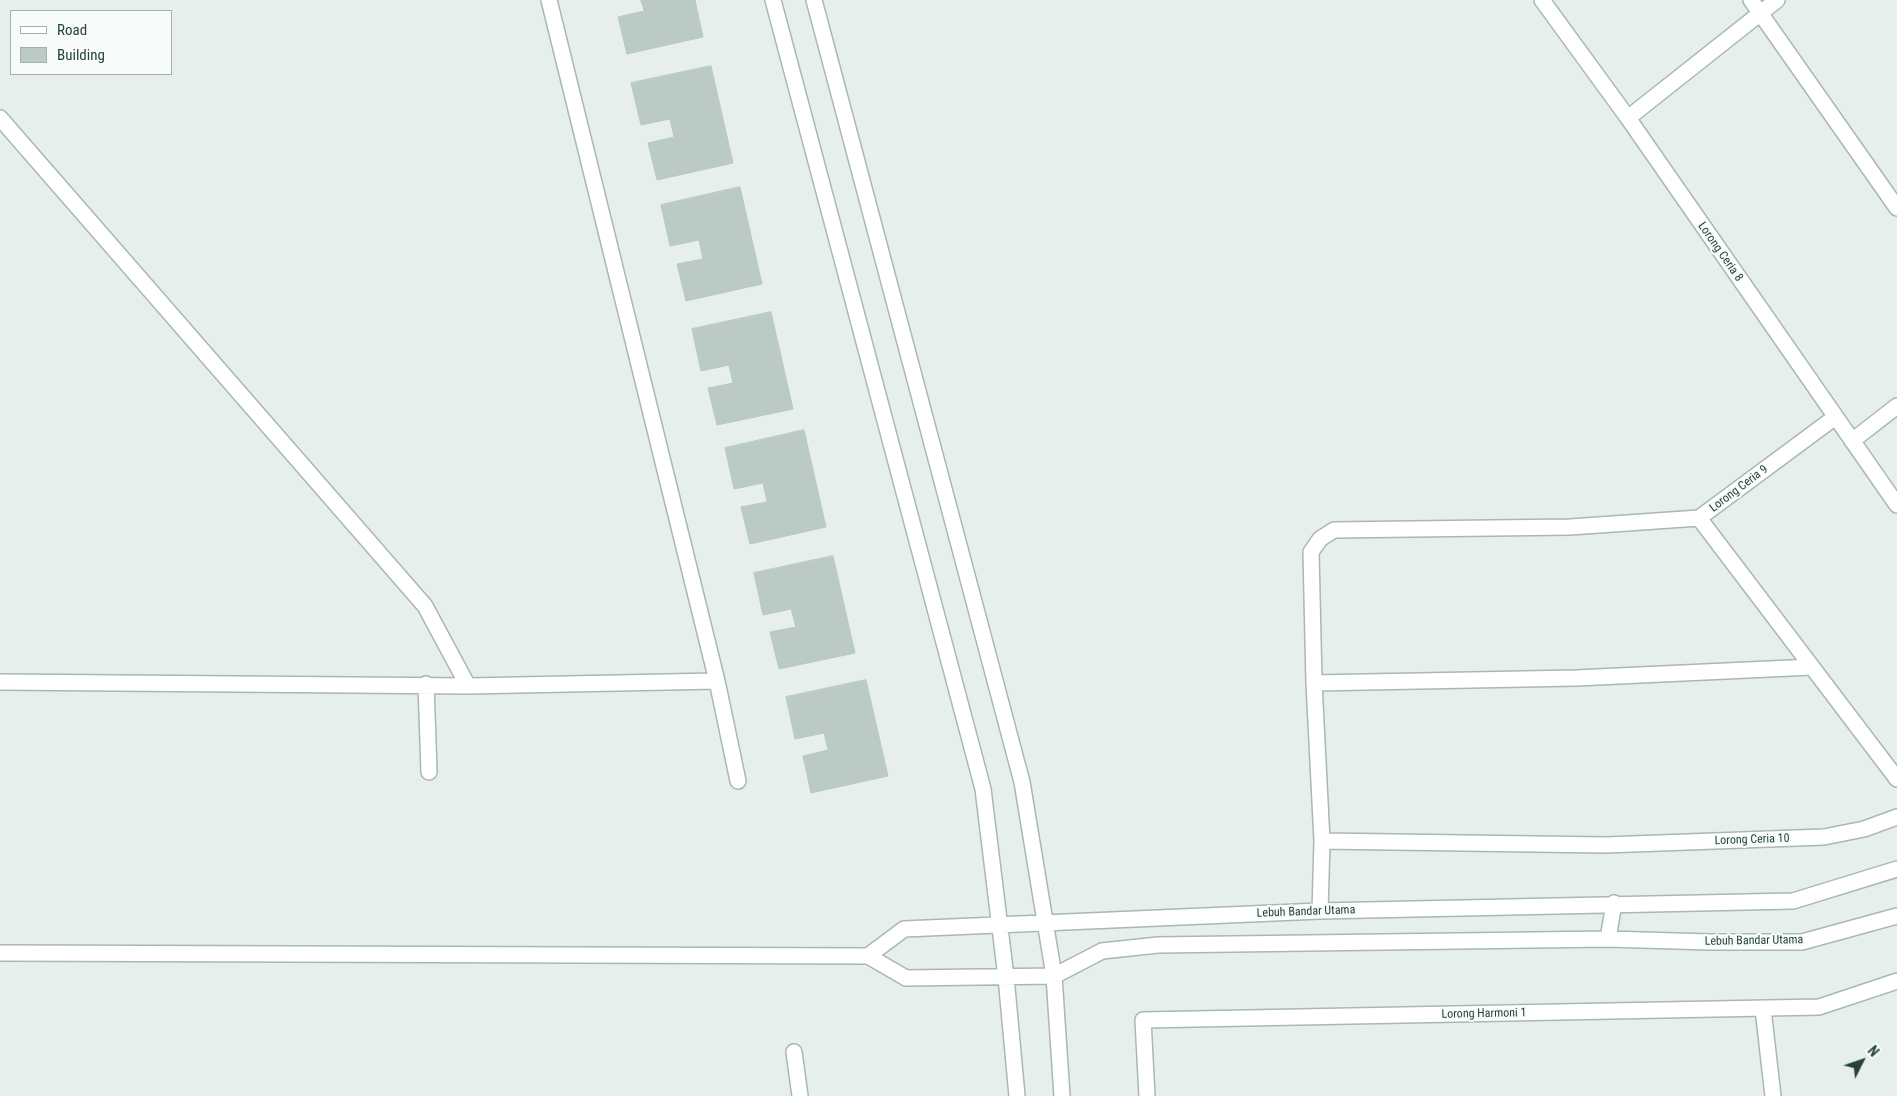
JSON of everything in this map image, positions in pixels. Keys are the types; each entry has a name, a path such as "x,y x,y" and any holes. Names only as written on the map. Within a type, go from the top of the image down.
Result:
{"street":[{"path":"549,0 717,681 738,781"},
{"path":"773,0 983,789 1006,977 1017,1096"},
{"path":"814,0 1022,782 1054,976 1062,1096"},
{"name":"Lorong Ceria 8","path":"1542,0 1628,118 1834,418 1897,505"},
{"path":"1752,0 1897,208"},
{"path":"1628,118 1777,0"},
{"path":"0,118 425,606 468,686"},
{"path":"1852,441 1897,406"},
{"name":"Lorong Ceria 9","path":"1320,911 1322,841 1314,683 1311,552 1320,539 1334,530 1570,527 1699,518 1834,418"},
{"path":"1699,518 1897,779"},
{"path":"1314,683 1576,678 1812,667"},
{"path":"0,682 426,684 468,686 717,681"},
{"path":"426,684 429,772"},
{"name":"Lorong Ceria 10","path":"1322,841 1605,845 1824,837 1864,829 1897,816"},
{"name":"Lebuh Bandar Utama","path":"1897,869 1793,901 1614,903 1320,911 904,929 868,956 906,978 1054,976 1102,951 1158,945 1608,938 1710,942 1802,942 1897,916"},
{"path":"1608,938 1614,903"},
{"path":"0,953 868,956"},
{"name":"Lorong Harmoni 1","path":"1147,1096 1143,1020 1763,1009 1819,1006 1897,981"},
{"path":"1763,1009 1772,1096"},
{"path":"794,1052 800,1096"}],"building":[{"path":"641,0 695,0 703,37 627,54 618,17 644,11"},
{"path":"711,66 733,163 657,180 648,143 674,137 670,119 641,125 631,83"},
{"path":"740,187 762,284 686,301 677,264 703,259 699,240 670,246 661,205"},
{"path":"771,312 793,409 717,425 708,388 733,383 729,365 701,371 692,329"},
{"path":"804,430 826,527 750,544 741,507 767,502 763,483 734,489 725,448"},
{"path":"833,556 855,653 779,669 770,632 796,627 791,609 763,615 754,573"},
{"path":"866,680 888,776 811,793 803,756 828,750 824,733 795,739 786,697"}]}
